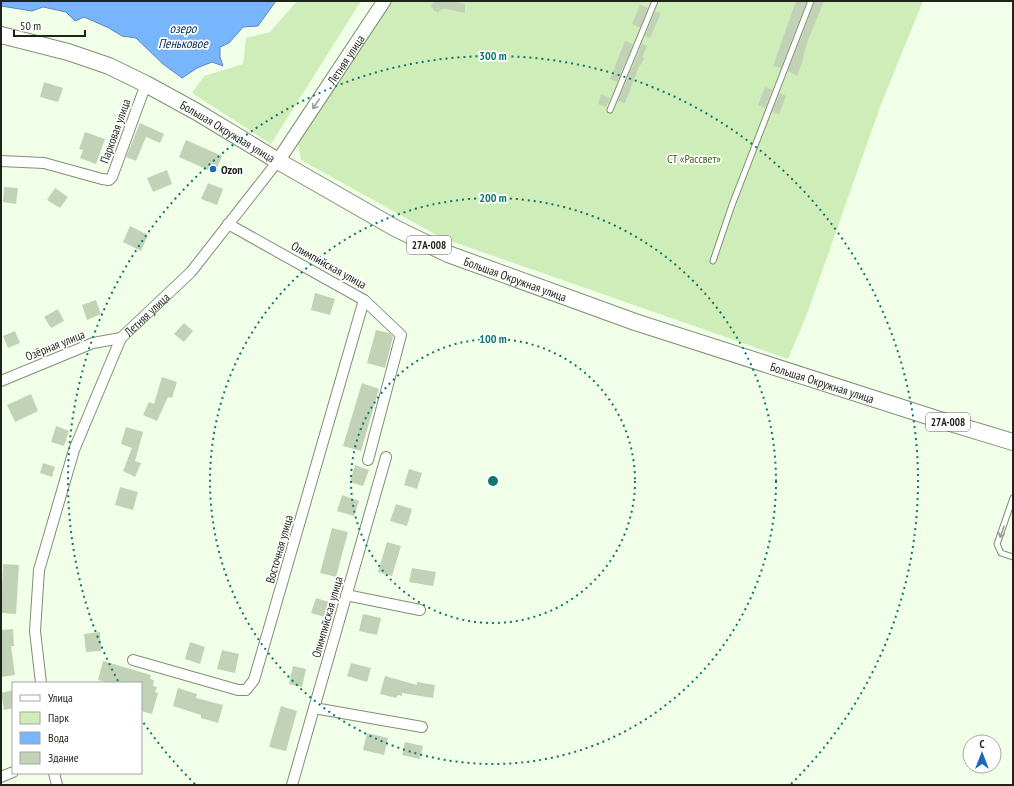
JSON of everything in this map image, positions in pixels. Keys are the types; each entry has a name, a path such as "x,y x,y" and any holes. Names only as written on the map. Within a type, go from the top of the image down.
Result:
{"main road":[{"name":"Большая Окружная улица","path":"1,35 68,52 109,66 146,84 197,112 278,161 395,228 448,254 635,322 923,415 1013,442"}],"street":[{"name":"Летняя улица","path":"41,682 35,631 39,570 74,450 121,338 191,272 278,161 384,1"},
{"name":"Парковая улица","path":"1,161 44,163 109,180 112,177 146,84"},
{"name":"Олимпийская улица","path":"228,224 364,300 401,335 368,460"},
{"name":"Восточная улица","path":"132,660 238,690 246,690 254,680 364,300"},
{"name":"Озёрная улица","path":"1,381 93,343 121,338"},
{"name":"Олимпийская улица","path":"292,785 386,457"},
{"path":"346,595 420,610"},
{"path":"314,708 422,727"},
{"path":"1,777 12,772"},
{"path":"54,774 57,785"}],"lane":[{"path":"610,110 655,1"},
{"path":"713,261 735,198 811,1"},
{"path":"1013,498 997,544 1001,553 1013,557"}],"green space":[{"path":"297,1 361,1 271,144 192,93 204,76 243,64 246,38 270,32"},
{"name":"СТ «Рассвет»","path":"382,1 923,1 880,107 807,314 788,359 442,238 301,160 296,134"}],"water":[{"name":"озеро Пеньковое","path":"1,1 276,1 258,26 243,27 229,43 220,47 220,57 223,66 212,62 197,68 182,78 163,64 136,38 122,36 109,28 84,17 75,21 66,12 43,7 32,11 1,6"}],"building":[{"path":"434,1 451,1 465,4 465,13 447,9 442,9 438,12 434,11 431,6"},
{"path":"796,1 807,1 781,68 773,66"},
{"path":"815,1 824,1 808,40 797,76 788,71"},
{"path":"640,5 648,8 640,28 632,24"},
{"path":"655,11 661,13 650,38 645,36"},
{"path":"625,41 633,44 617,82 610,79"},
{"path":"642,44 647,46 642,57 644,58 641,65 640,64 625,103 618,101"},
{"path":"44,82 63,88 58,102 40,97"},
{"path":"765,87 772,90 765,108 758,105"},
{"path":"780,93 786,96 779,114 772,112"},
{"path":"601,94 610,98 606,107 598,104"},
{"path":"140,123 164,134 160,143 146,137 136,161 126,157"},
{"path":"85,132 105,139 96,164 80,158 83,150 79,149"},
{"path":"186,140 222,156 215,173 179,157"},
{"path":"167,170 172,184 153,192 147,178"},
{"path":"208,183 223,189 217,205 201,199"},
{"path":"4,187 18,188 16,204 3,202"},
{"path":"55,188 68,197 60,208 47,200"},
{"path":"130,226 148,235 141,251 123,242"},
{"path":"315,293 335,299 330,315 311,310"},
{"path":"96,300 101,314 87,320 82,305"},
{"path":"58,309 64,321 51,328 44,317"},
{"path":"184,323 193,331 184,342 174,334"},
{"path":"376,330 390,333 393,337 385,368 367,363"},
{"path":"15,331 20,343 8,348 3,336"},
{"path":"162,377 177,382 172,398 168,397 157,421 143,415 149,402 154,404"},
{"path":"362,383 379,389 361,451 343,446"},
{"path":"31,394 38,411 15,422 7,405"},
{"path":"56,426 69,431 64,446 51,442"},
{"path":"126,427 143,432 135,461 141,463 135,477 123,471 132,448 121,444"},
{"path":"43,463 55,467 52,477 40,473"},
{"path":"355,465 369,470 363,486 350,482"},
{"path":"409,469 422,473 417,489 404,485"},
{"path":"120,487 138,492 133,510 115,505"},
{"path":"342,495 359,501 354,516 337,511"},
{"path":"396,504 412,509 407,526 390,521"},
{"path":"332,528 348,532 336,577 320,573"},
{"path":"387,542 401,546 392,576 378,572"},
{"path":"3,564 19,565 16,614 1,613"},
{"path":"412,568 436,572 433,586 409,582"},
{"path":"316,598 329,602 325,617 311,613"},
{"path":"363,614 381,618 377,635 359,631"},
{"path":"13,629 14,646 11,646 15,675 1,677 1,630"},
{"path":"100,632 101,651 86,652 84,634"},
{"path":"190,642 205,647 200,664 185,659"},
{"path":"222,650 239,654 235,673 217,669"},
{"path":"103,661 151,675 150,679 154,680 153,686 157,687 155,692 158,693 152,714 142,711 142,682 106,682 98,680"},
{"path":"351,663 371,668 367,682 347,676"},
{"path":"293,666 306,669 302,687 289,684"},
{"path":"385,676 417,685 417,682 435,685 433,698 402,693 402,696 398,695 396,698 380,694"},
{"path":"178,688 197,694 196,698 223,705 218,723 201,718 201,715 173,706"},
{"path":"12,690 12,708 4,710 1,693"},
{"path":"281,706 297,711 286,751 269,747"},
{"path":"367,733 388,738 384,755 363,750"},
{"path":"405,742 423,746 420,759 402,755"}],"place":[{"name":"Ozon","path":"213,169"}]}
